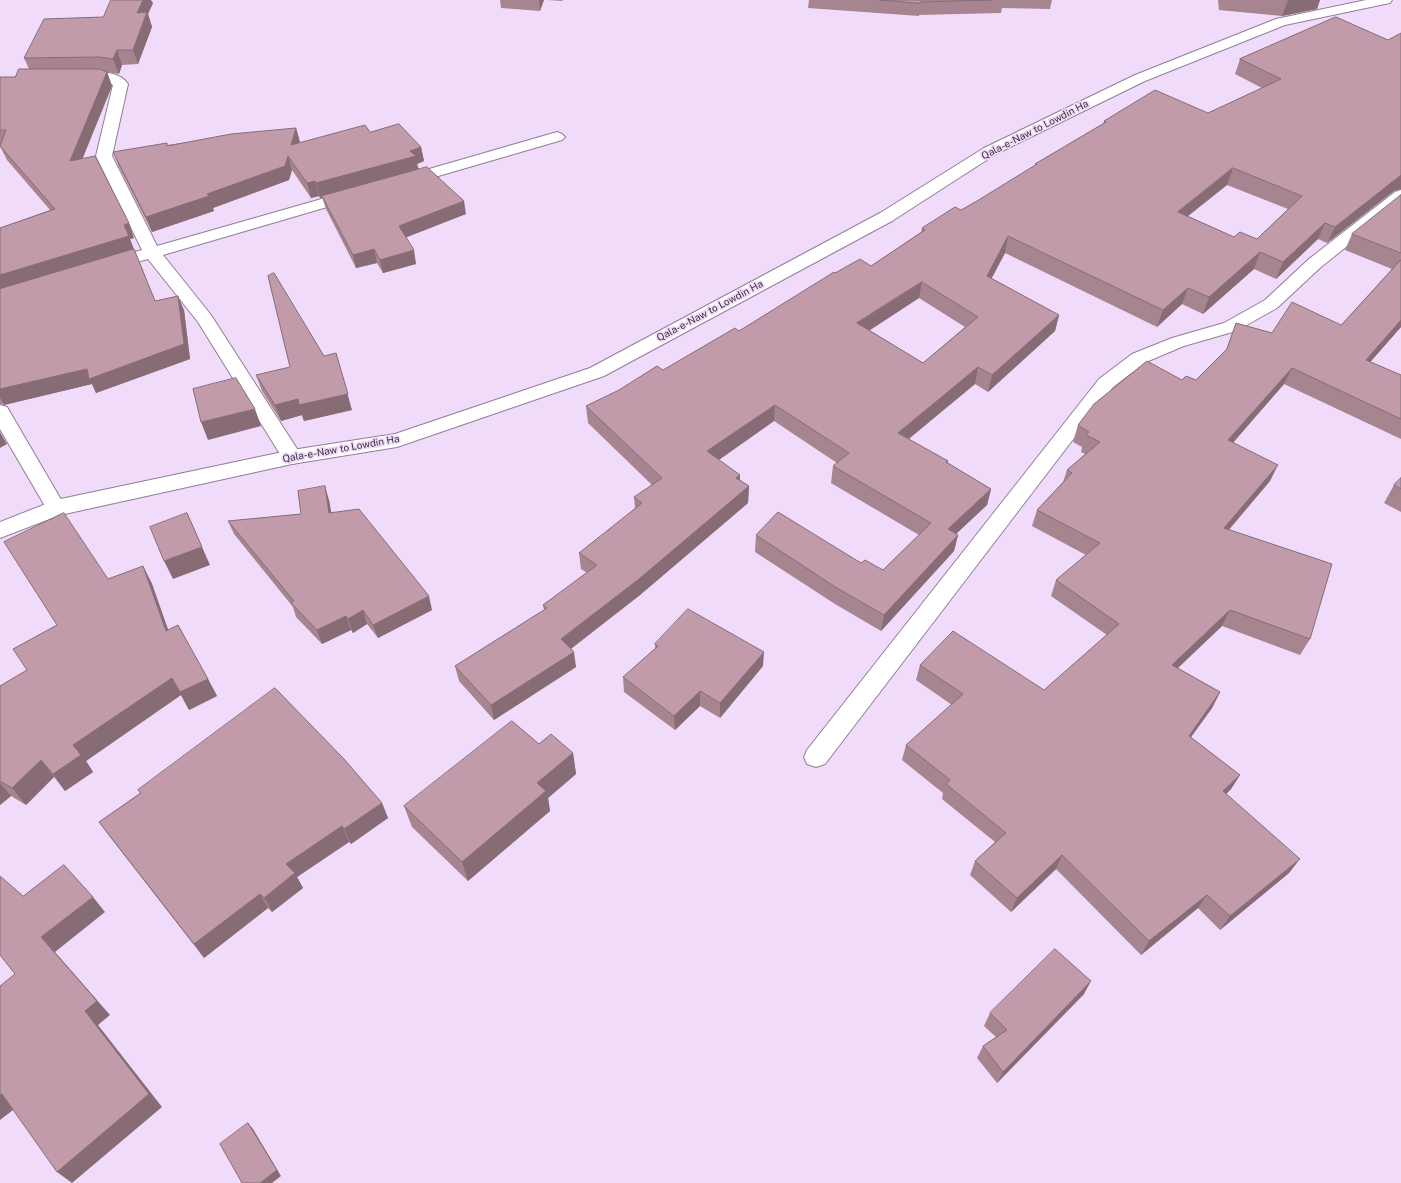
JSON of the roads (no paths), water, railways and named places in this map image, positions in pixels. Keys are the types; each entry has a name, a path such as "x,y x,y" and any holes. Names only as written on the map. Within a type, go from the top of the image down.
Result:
{"street":[{"name":"Qala-e-Naw to Lowdin Ha","path":"0,530 56,508 292,457 398,440 597,372 886,217 990,151 1140,78 1281,22 1385,0"},
{"path":"68,77 105,77 116,79 121,84 104,156 152,252 204,318 292,457"},
{"path":"389,185 558,138"},
{"path":"91,270 366,191"},
{"path":"816,757 1106,383 1139,358 1178,342 1230,326 1271,304 1315,263 1401,195"},
{"path":"0,412 56,508"}]}
